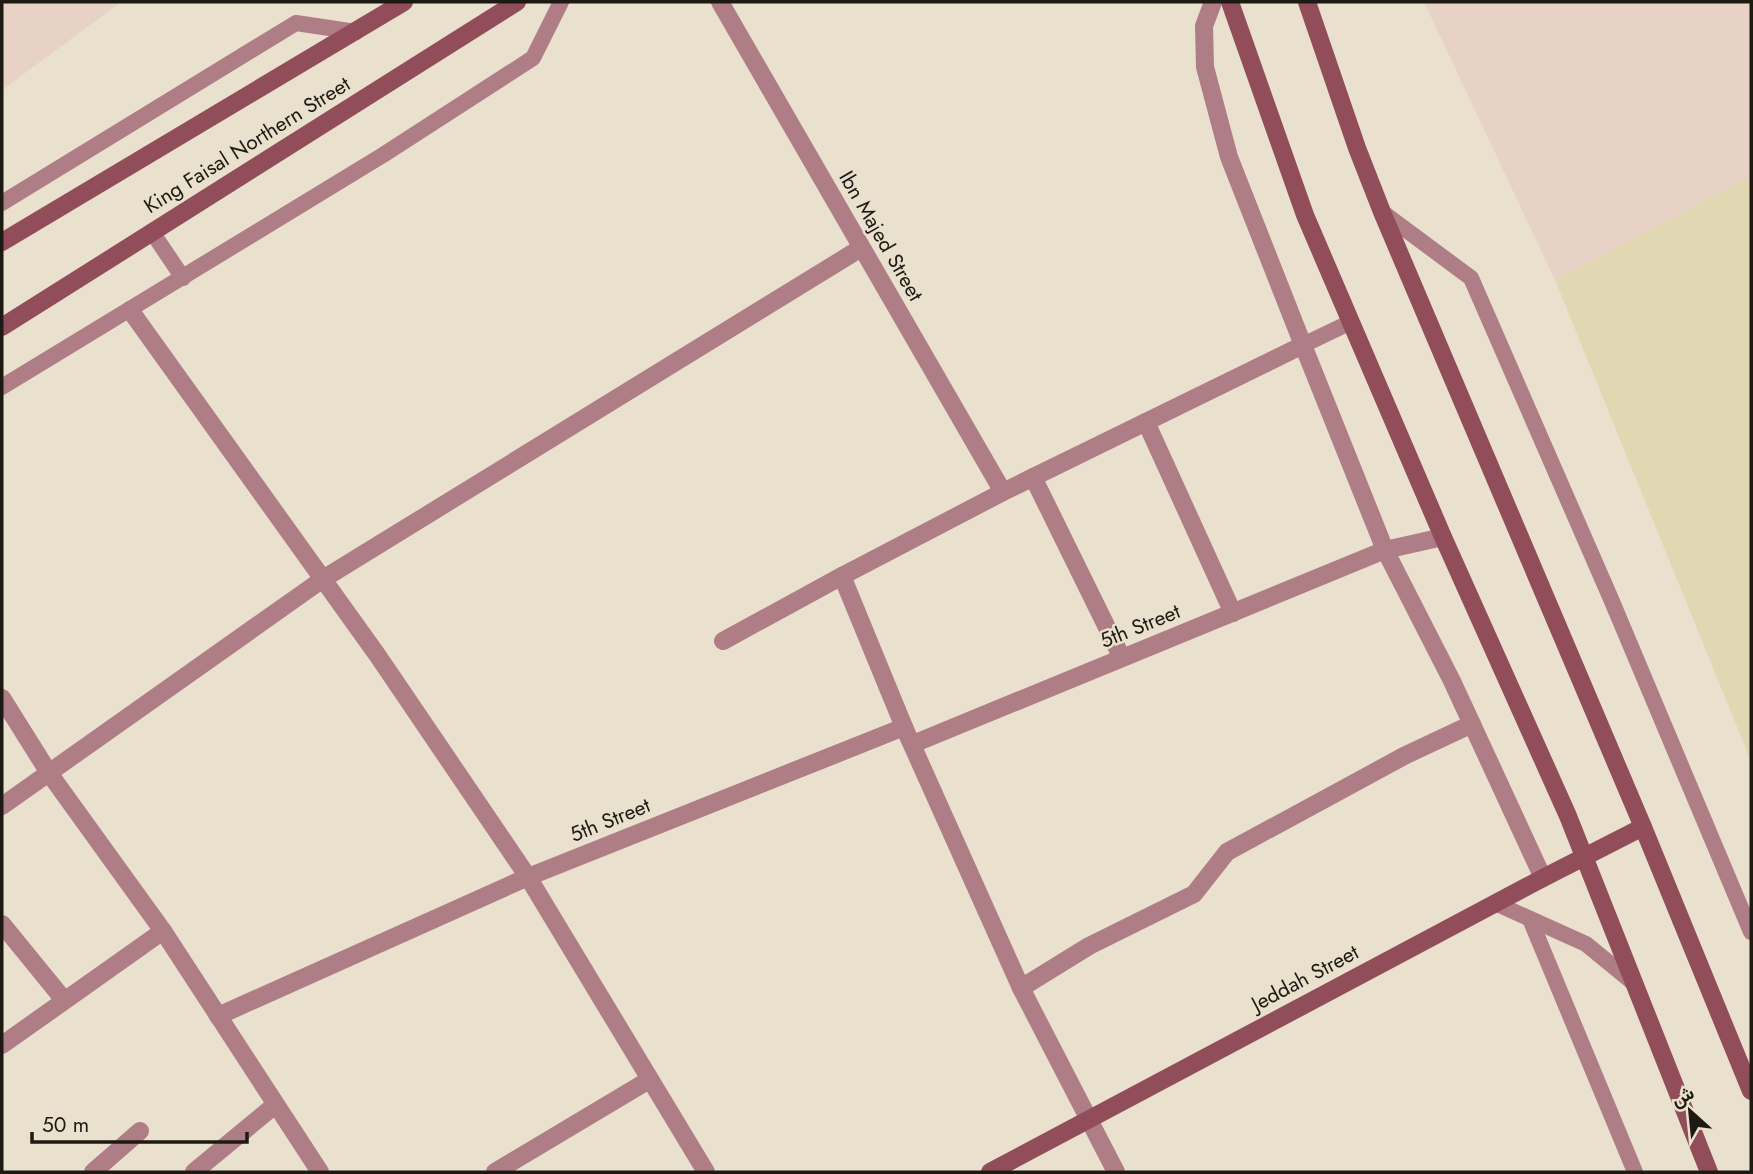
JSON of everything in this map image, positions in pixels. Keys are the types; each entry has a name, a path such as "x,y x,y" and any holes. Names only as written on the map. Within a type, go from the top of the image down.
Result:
{"main road":[{"name":"King Faisal Northern Street","path":"2,242 404,2"},
{"name":"King Faisal Northern Street","path":"2,327 517,2"},
{"path":"1230,2 1305,215 1443,537 1544,759 1709,1172"},
{"path":"1307,2 1382,212 1643,827 1751,1091"},
{"name":"Jeddah Street","path":"990,1172 1543,877 1643,827"}],"street":[{"name":"Ibn Majed Street","path":"720,2 1003,492"},
{"path":"1213,2 1204,26 1205,67 1229,157 1385,550 1472,724 1543,877"},
{"path":"2,806 323,579 862,248"},
{"path":"130,310 323,579 528,877 706,1172"},
{"path":"723,641 1003,492 1303,345"},
{"path":"1146,422 1233,613"},
{"path":"1033,477 1122,658"},
{"name":"5th Street","path":"218,1016 528,877 1122,658 1385,550 1443,537"},
{"path":"842,576 1021,988 1116,1172"},
{"path":"2,698 50,773 163,931 320,1172"},
{"path":"1021,988 1089,946 1194,894 1227,852 1404,756 1472,724"},
{"path":"2,924 64,1000"},
{"path":"2,1045 163,931"},
{"path":"495,1172 649,1080"},
{"path":"194,1172 275,1105"},
{"path":"93,1172 140,1131"}],"lane":[{"path":"2,387 383,155 533,58 561,2"},
{"path":"2,202 296,23 356,32"},
{"path":"1382,212 1471,278 1611,599 1751,932"},
{"path":"152,232 183,278"},
{"path":"1303,345 1351,322"},
{"path":"1495,903 1586,944 1636,985"},
{"path":"1530,919 1635,1172"}],"shaded area":[{"path":"2,2 121,2 2,90"},
{"path":"1424,2 1751,2 1751,180 1555,280"}],"sand":[{"path":"1751,176 1751,761 1555,280"}]}
